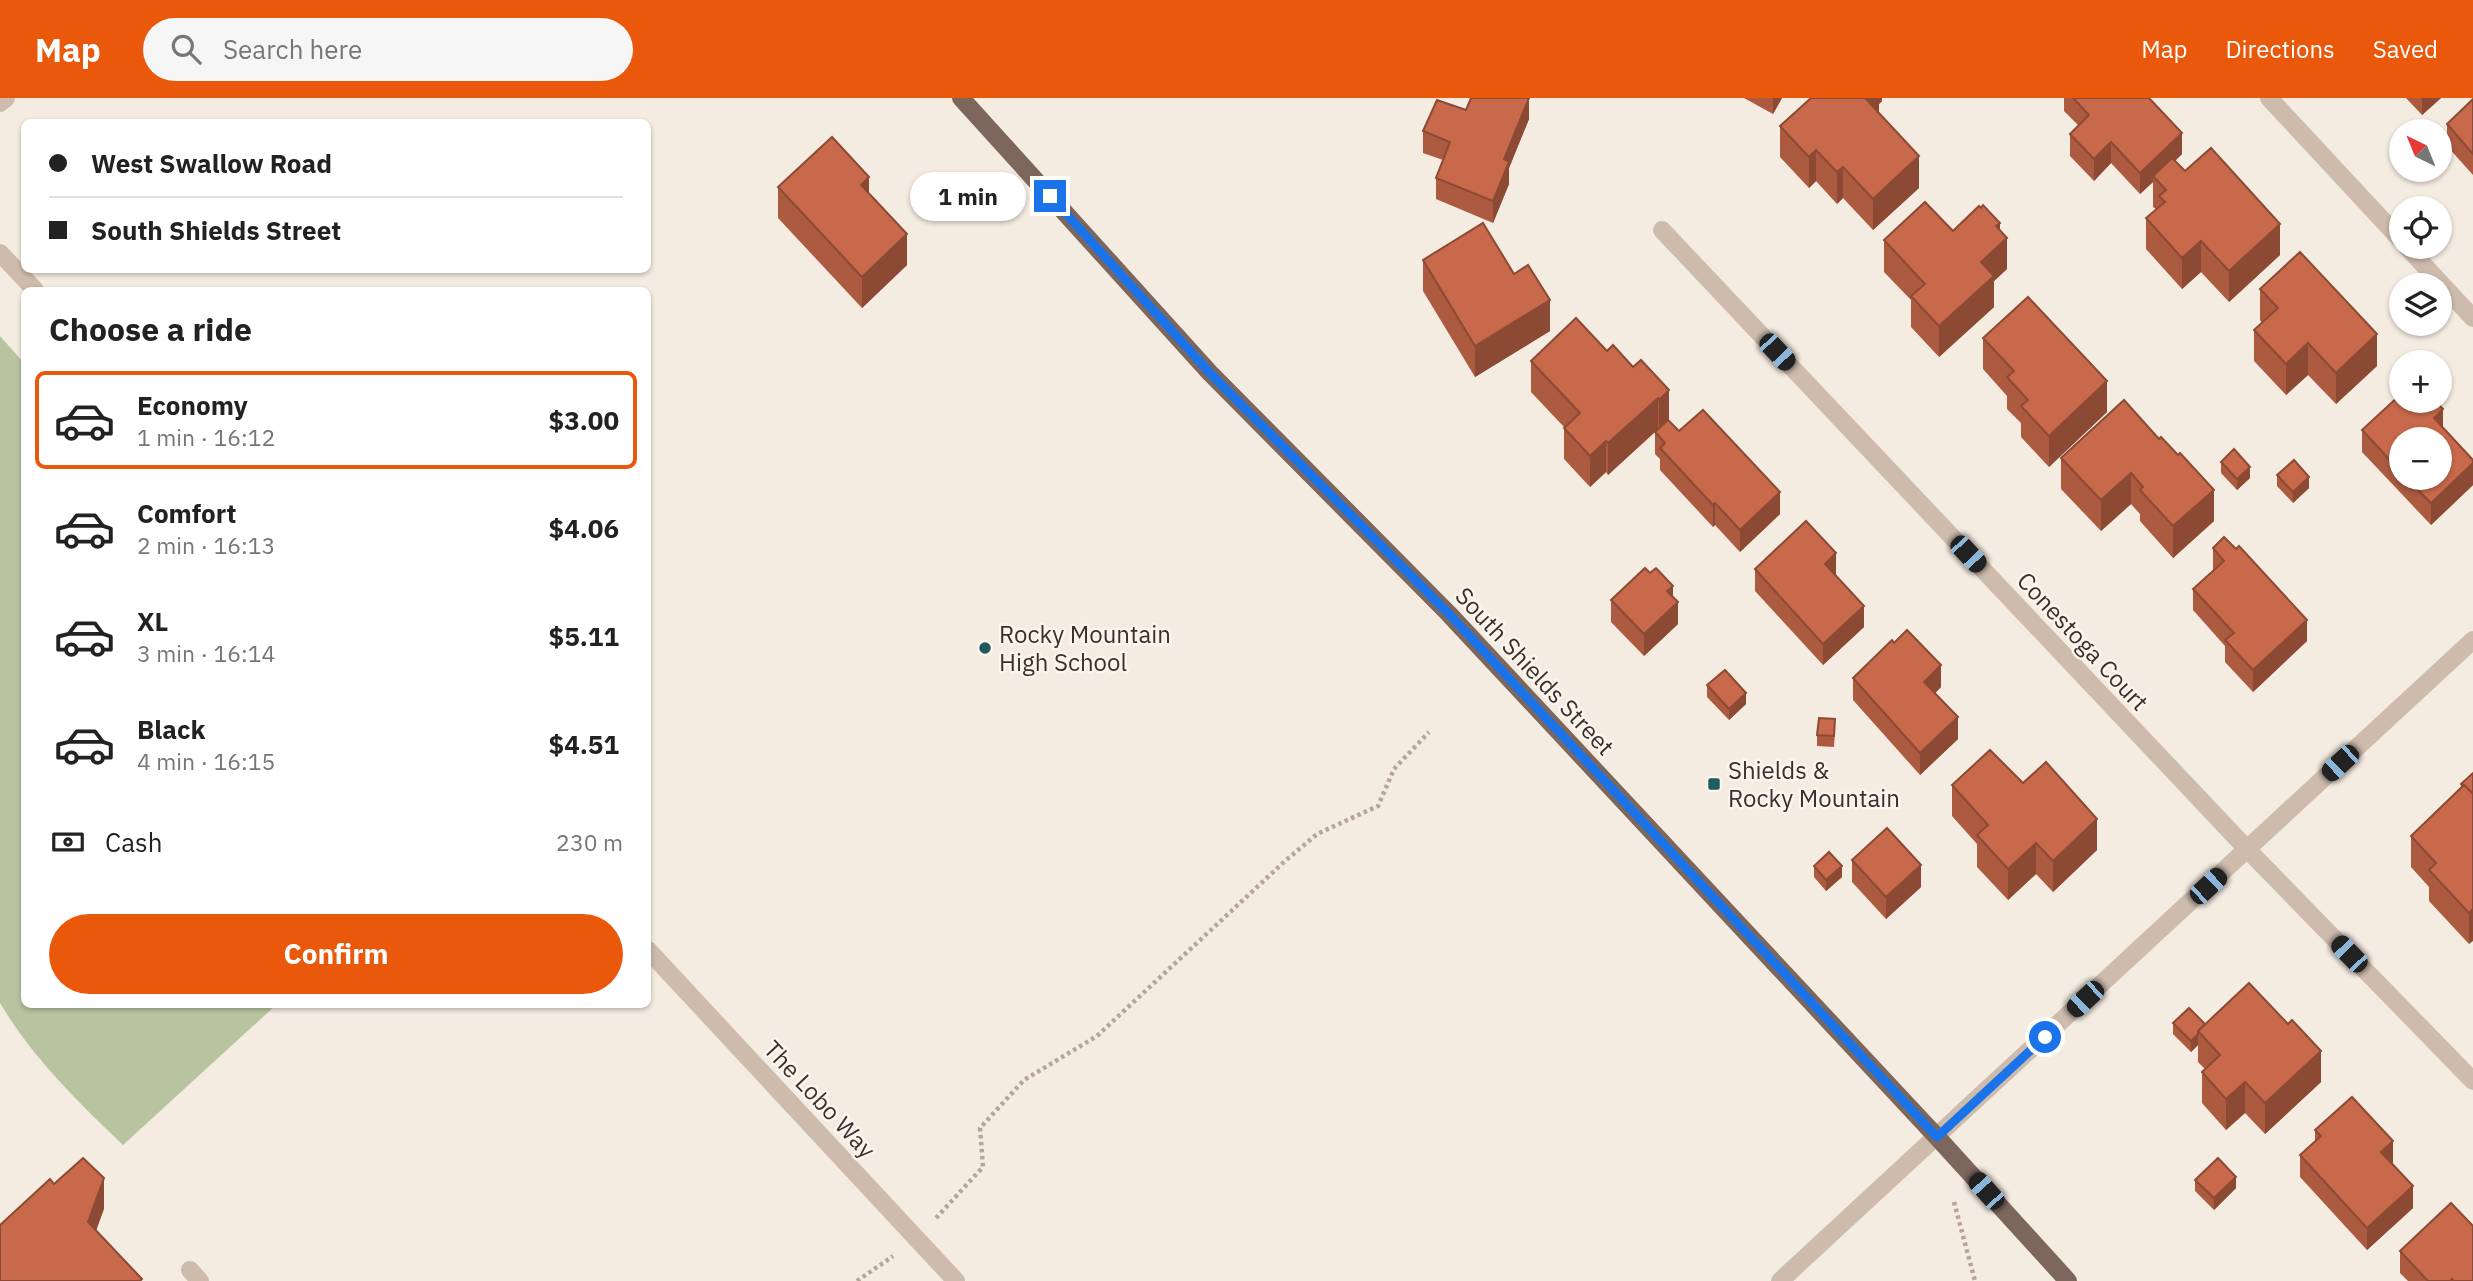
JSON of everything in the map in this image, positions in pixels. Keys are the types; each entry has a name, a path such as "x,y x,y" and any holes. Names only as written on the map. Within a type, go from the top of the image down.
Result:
{"main road":[{"name":"South Shields Street","path":"961,98 1210,373 1449,614 2068,1281"}],"street":[{"path":"0,103 6,98"},
{"path":"2269,98 2389,227"},
{"name":"Conestoga Court","path":"1662,230 2247,849 2473,1081"},
{"path":"0,253 32,287"},
{"path":"2418,259 2473,318"},
{"path":"1780,1281 2473,640"},
{"name":"The Lobo Way","path":"651,953 956,1281"}],"path":[{"path":"857,1281 916,1239 983,1167 980,1128 1024,1080 1097,1035 1284,861 1317,834 1378,806 1394,769 1429,732"},
{"path":"1951,1190 1975,1281"}],"green space":[{"path":"0,336 21,360 21,1008 273,1008 123,1145 41,1060 0,1003"}],"building":[{"path":"1471,98 1529,98 1504,159 1509,162 1493,201 1436,178 1450,142 1423,131 1437,100 1466,110"},
{"path":"1811,98 1865,98 1919,156 1873,199 1843,167 1837,172 1816,150 1809,157 1780,126"},
{"path":"2073,98 2149,98 2182,133 2140,173 2111,142 2094,159 2070,134 2089,115"},
{"path":"2473,99 2473,154 2452,130 2452,119"},
{"path":"832,137 869,177 861,185 907,234 862,277 778,187"},
{"path":"2211,148 2280,224 2229,271 2201,241 2182,258 2146,218 2165,202 2159,196 2166,190 2153,176 2172,158 2185,171"},
{"path":"1925,202 1953,231 1983,205 2000,223 1996,226 2007,238 1981,262 1994,276 1939,326 1911,296 1925,284 1884,240"},
{"path":"1483,223 1514,274 1528,265 1550,300 1475,346 1423,260"},
{"path":"2300,252 2377,334 2336,373 2308,343 2286,364 2254,330 2278,308 2260,289"},
{"path":"2028,297 2107,381 2049,436 2021,406 2028,400 2007,377 2014,371 1983,338"},
{"path":"1576,318 1607,351 1613,345 1633,367 1641,360 1669,390 1590,456 1564,428 1580,413 1531,361"},
{"path":"2124,400 2159,439 2161,437 2178,455 2180,453 2214,490 2173,526 2140,490 2143,487 2131,473 2101,500 2061,458"},
{"path":"2389,405 2389,413 2439,413 2434,418 2442,427 2389,427 2389,459 2362,430"},
{"path":"1703,410 1780,492 1740,530 1660,448 1665,443 1655,432 1668,420 1679,431"},
{"path":"2452,437 2473,460 2452,483"},
{"path":"2234,449 2250,467 2237,479 2221,462"},
{"path":"2294,460 2309,477 2293,492 2277,475"},
{"path":"2418,490 2445,490 2431,503"},
{"path":"1806,521 1836,553 1825,564 1864,606 1823,644 1755,569"},
{"path":"2224,537 2236,549 2239,546 2307,620 2253,670 2225,640 2234,633 2193,589 2224,561 2213,548"},
{"path":"1645,568 1650,573 1656,568 1673,586 1667,591 1678,602 1644,634 1611,600"},
{"path":"1907,630 1941,665 1924,682 1958,717 1920,753 1853,678 1892,640 1894,643"},
{"path":"1725,670 1746,693 1729,709 1707,685"},
{"path":"1819,718 1835,719 1834,736 1817,735"},
{"path":"1990,750 2023,783 2046,762 2097,819 2053,861 2036,843 2008,869 1977,835 1988,825 1952,785"},
{"path":"2473,773 2473,794 2461,784"},
{"path":"2464,785 2473,794 2473,909 2469,913 2429,870 2436,863 2411,836"},
{"path":"1887,828 1921,865 1886,897 1852,860"},
{"path":"1829,852 1842,866 1826,880 1814,866"},
{"path":"2249,983 2288,1024 2292,1020 2321,1051 2265,1103 2245,1082 2226,1099 2202,1072 2220,1055 2198,1031"},
{"path":"2189,1008 2205,1024 2191,1041 2173,1023"},
{"path":"2352,1097 2393,1141 2381,1152 2413,1186 2367,1228 2300,1155 2321,1136 2315,1130"},
{"path":"83,1158 104,1178 88,1222 142,1279 0,1281 0,1225 50,1179 54,1184"},
{"path":"2218,1158 2236,1177 2214,1198 2195,1180"},
{"path":"2451,1203 2473,1226 2473,1281 2428,1281 2400,1251"}],"place":[{"name":"Rocky Mountain High School","path":"985,648"},
{"name":"Shields & Rocky Mountain","path":"1714,784"}],"route":[{"path":"1050,196 1210,373 1449,614 1937,1137 2045,1037"}]}
